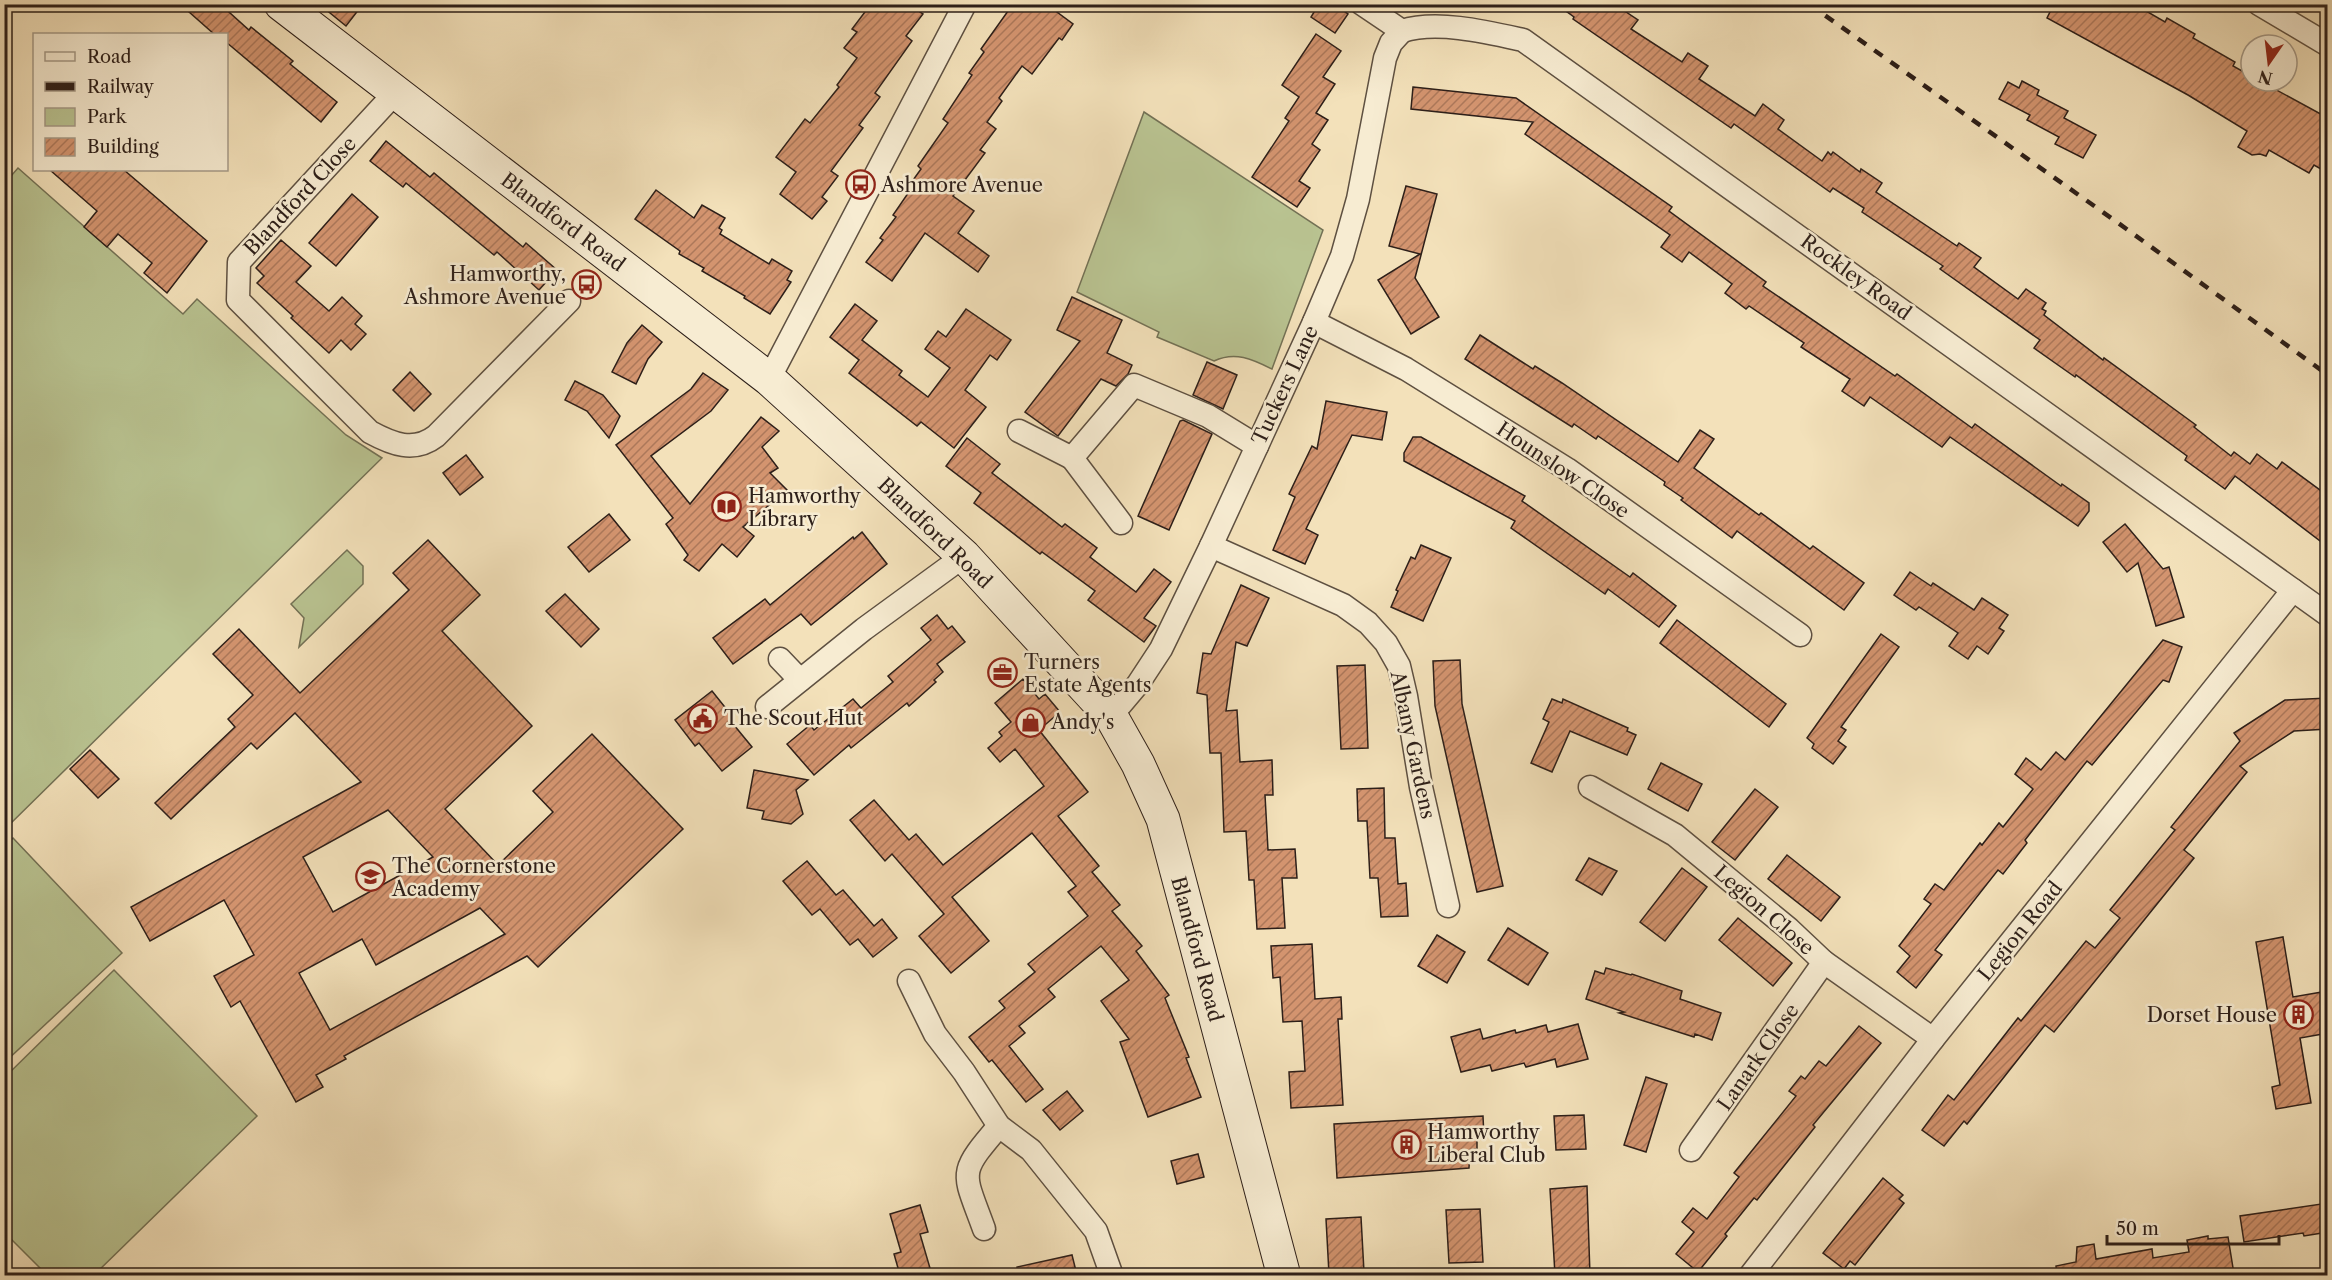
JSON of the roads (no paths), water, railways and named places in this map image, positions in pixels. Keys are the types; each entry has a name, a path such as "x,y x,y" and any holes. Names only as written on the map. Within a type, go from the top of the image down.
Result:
{"main road":[{"name":"Blandford Road","path":"288,7 394,93 769,380 964,556 1110,716 1138,764 1163,819 1284,1275"}],"street":[{"path":"769,380 965,4"},
{"path":"1362,4 1402,32"},
{"path":"2259,4 2328,45"},
{"name":"Rockley Road","path":"1402,32 1417,27 1433,26 1523,40 2328,615"},
{"name":"Tuckers Lane","path":"1110,716 1138,684 1161,649 1314,322 1342,256 1358,199 1385,58 1391,44 1402,32"},
{"name":"Blandford Close","path":"394,93 239,262 238,300 370,432 389,443 408,446 420,445 436,436 569,301"},
{"name":"Hounslow Close","path":"1314,322 1406,369 1567,469 1800,635"},
{"path":"1072,458 1134,385 1208,416 1257,446"},
{"path":"1019,431 1072,458 1121,523"},
{"name":"Albany Gardens","path":"1211,546 1343,605 1368,623 1386,643 1399,666 1421,787 1448,906"},
{"path":"767,707 864,629 964,556"},
{"name":"Legion Road","path":"1750,1275 1933,1039 2293,590"},
{"path":"780,659 800,680"},
{"name":"Legion Close","path":"1590,787 1675,835 1789,929 1824,962 1933,1039"},
{"name":"Lanark Close","path":"1691,1150 1824,962"},
{"path":"909,981 935,1034 964,1072 999,1126 1030,1150 1096,1230 1112,1275"},
{"path":"984,1230 966,1182 966,1169 999,1126"}],"railway":[{"path":"1809,4 2328,375"}],"place":[{"name":"Ashmore Avenue","path":"860,185"},
{"name":"Hamworthy, Ashmore Avenue","path":"587,285"},
{"name":"Hamworthy Library","path":"727,507"},
{"name":"Turners Estate Agents","path":"1003,673"},
{"name":"The Scout Hut","path":"703,718"},
{"name":"Andy's","path":"1030,722"},
{"name":"The Cornerstone Academy","path":"371,877"},
{"name":"Dorset House","path":"2298,1015"},
{"name":"Hamworthy Liberal Club","path":"1406,1144"}]}
